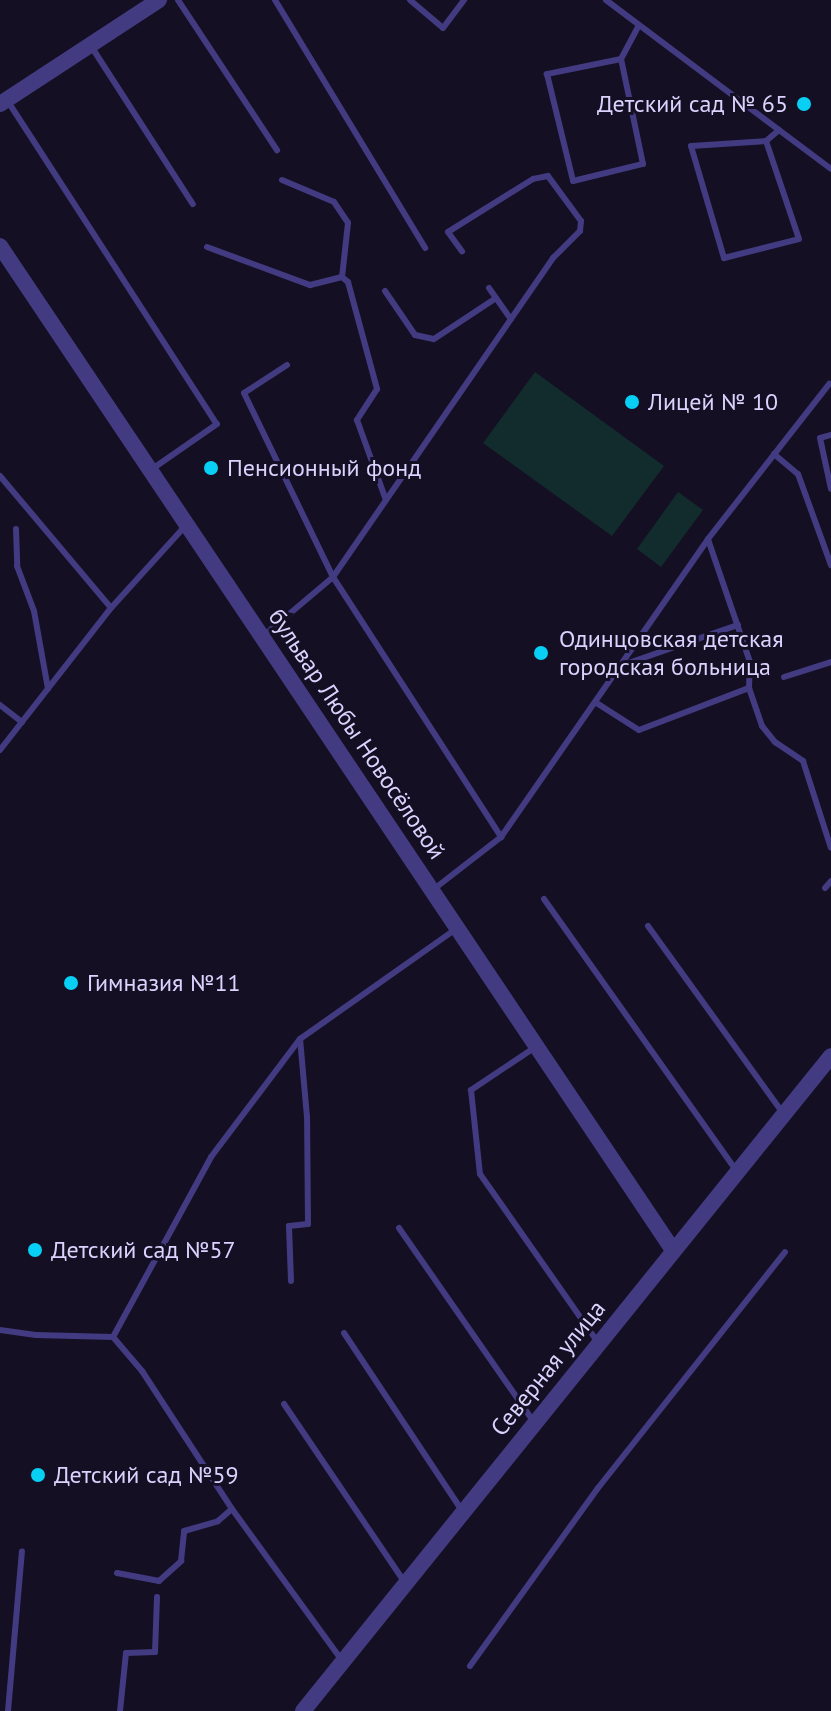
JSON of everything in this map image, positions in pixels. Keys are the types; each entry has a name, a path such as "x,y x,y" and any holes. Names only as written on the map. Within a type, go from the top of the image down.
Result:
{"street":[{"path":"4,102 159,0"},
{"name":"бульвар Любы Новосёловой","path":"0,246 673,1250"},
{"name":"Северная улица","path":"303,1711 831,1056"}],"lane":[{"path":"178,0 277,150"},
{"path":"275,0 425,248"},
{"path":"410,0 443,28 464,0"},
{"path":"606,0 831,169"},
{"path":"621,59 547,74 573,181 643,164 621,59 639,25"},
{"path":"90,45 193,204"},
{"path":"4,102 217,424 150,470"},
{"path":"766,141 799,239 724,258 691,146 766,141 779,130"},
{"path":"262,637 333,577 553,258 580,231 581,221 548,176 533,179 448,232 462,251"},
{"path":"282,180 334,202 348,223 342,277"},
{"path":"207,247 310,285 342,277"},
{"path":"342,277 348,282 377,389 357,420 386,500"},
{"path":"489,288 511,319"},
{"path":"385,291 415,335 434,339 496,298"},
{"path":"287,365 244,393 333,577 501,837"},
{"path":"432,890 501,837 708,539 829,384"},
{"path":"831,435 820,438 831,489"},
{"path":"774,454 798,474 831,565"},
{"path":"0,476 111,608"},
{"path":"0,750 111,608 187,525"},
{"path":"16,529 17,566 34,611 48,689"},
{"path":"708,539 750,662 749,688 762,726 775,742 803,761 831,848"},
{"path":"620,666 738,625"},
{"path":"784,677 831,662"},
{"path":"595,702 639,730 749,688"},
{"path":"0,705 22,722"},
{"path":"825,888 831,881"},
{"path":"544,899 737,1172"},
{"path":"648,926 784,1114"},
{"path":"113,1337 211,1157 300,1039 458,928"},
{"path":"291,1281 289,1226 308,1224 307,1117 300,1039"},
{"path":"537,1046 471,1090 480,1174 599,1344"},
{"path":"399,1228 535,1424"},
{"path":"470,1666 598,1488 785,1252"},
{"path":"0,1330 36,1335 113,1337 142,1371 232,1509 343,1662"},
{"path":"344,1333 463,1512"},
{"path":"284,1404 406,1584"},
{"path":"117,1573 159,1581 181,1561 184,1531 218,1521 232,1509"},
{"path":"8,1711 22,1552"},
{"path":"120,1711 126,1653 155,1652 157,1597"}],"green space":[{"path":"535,372 664,466 612,536 483,443"},
{"path":"678,492 703,510 661,567 637,549"}],"place":[{"name":"Детский сад № 65","path":"804,104"},
{"name":"Лицей № 10","path":"632,402"},
{"name":"Пенсионный фонд","path":"211,468"},
{"name":"Одинцовская детская городская больница","path":"541,653"},
{"name":"Гимназия №11","path":"71,983"},
{"name":"Детский сад №57","path":"35,1250"},
{"name":"Детский сад №59","path":"38,1475"}]}
